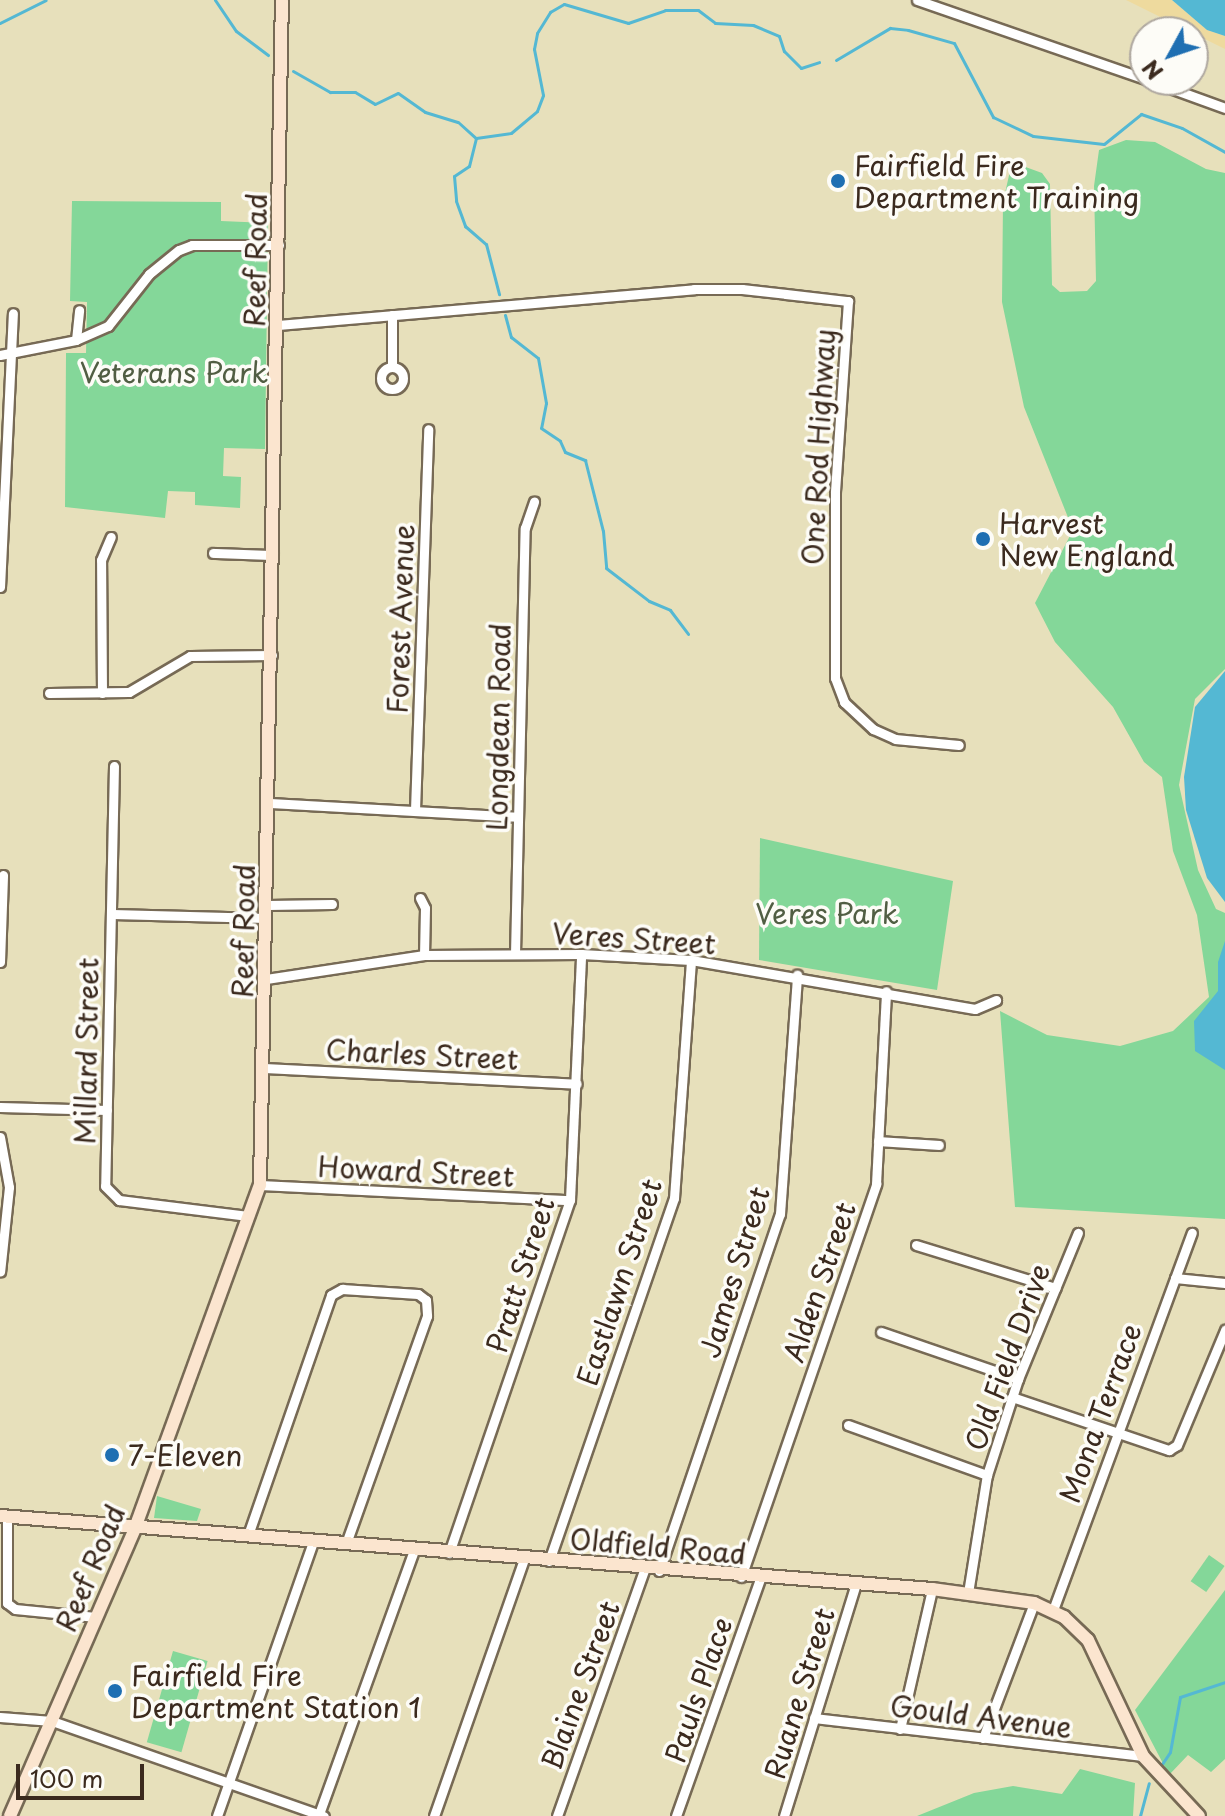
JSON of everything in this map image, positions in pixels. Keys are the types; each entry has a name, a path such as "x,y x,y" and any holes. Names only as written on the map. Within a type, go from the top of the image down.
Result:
{"street":[{"name":"Reef Road","path":"10,1816 135,1528 260,1185 270,803 282,0"},
{"path":"917,0 1129,73"},
{"path":"1193,96 1225,108"},
{"path":"0,355 76,340 108,326 149,274 179,250 192,245 279,245"},
{"name":"One Rod Highway","path":"278,325 694,289 742,289 848,301 837,423 835,678 844,702 873,729 895,739 959,745"},
{"path":"76,340 79,310"},
{"path":"0,587 13,313"},
{"path":"392,315 392,366"},
{"name":"Forest Avenue","path":"415,810 428,429"},
{"name":"Longdean Road","path":"515,954 525,528 534,502"},
{"path":"102,693 101,560 111,537"},
{"path":"213,553 273,555"},
{"path":"49,693 129,692 190,656 272,655"},
{"name":"Millard Street","path":"114,766 105,1180 110,1195 248,1216"},
{"path":"270,803 517,817"},
{"path":"0,962 3,875"},
{"path":"420,898 425,908 424,955"},
{"path":"112,914 267,911 332,904"},
{"name":"Veres Street","path":"266,979 424,955 581,954 691,960 797,975 975,1009 996,1000"},
{"name":"Pratt Street","path":"449,1553 570,1200 581,954"},
{"name":"Eastlawn Street","path":"549,1561 674,1198 691,960"},
{"name":"James Street","path":"659,1571 784,1197 797,975"},
{"name":"Alden Street","path":"741,1577 876,1184 886,991"},
{"name":"Charles Street","path":"264,1068 577,1084"},
{"path":"0,1107 107,1110"},
{"path":"0,1137 9,1187 0,1272"},
{"path":"878,1141 939,1145"},
{"name":"Howard Street","path":"260,1185 570,1200"},
{"name":"Old Field Drive","path":"968,1593 987,1475 1018,1379 1078,1233"},
{"name":"Mona Terrace","path":"1053,1610 1116,1432 1192,1233"},
{"path":"916,1245 1056,1288"},
{"path":"1175,1278 1225,1283"},
{"path":"248,1535 331,1295 342,1289 418,1294 426,1300 427,1316 346,1544"},
{"path":"1012,1397 1169,1450 1177,1445 1225,1330"},
{"path":"881,1332 1018,1379"},
{"path":"848,1425 987,1475"},
{"path":"3,1516 7,1603 15,1609 96,1617"},
{"name":"Oldfield Road","path":"3,1516 644,1570 932,1589 1034,1603 1053,1610 1075,1626 1097,1652 1145,1759 1164,1784 1199,1816"},
{"path":"217,1816 313,1542"},
{"path":"0,1717 52,1721 322,1815 414,1550"},
{"path":"434,1816 524,1559"},
{"name":"Blaine Street","path":"557,1816 644,1570"},
{"name":"Pauls Place","path":"676,1816 760,1579"},
{"name":"Ruane Street","path":"784,1816 856,1584"},
{"path":"900,1729 932,1589"},
{"path":"983,1738 1034,1603"},
{"name":"Gould Avenue","path":"814,1718 1145,1759"}],"green space":[{"path":"1126,140 1155,142 1206,169 1225,173 1225,669 1195,699 1179,785 1198,870 1216,909 1225,913 1225,1219 1015,1207 1000,1011 1047,1035 1120,1046 1173,1031 1209,997 1197,915 1173,851 1162,777 1144,762 1113,707 1055,642 1035,603 1073,530 1024,407 1002,302 1003,202 1012,162 1042,173 1050,184 1052,285 1060,292 1087,291 1096,281 1094,186 1099,150"},
{"name":"Veterans Park","path":"72,201 221,202 221,221 268,223 265,449 224,448 223,476 241,477 240,508 195,505 195,492 168,491 165,518 65,507 66,353 86,353 87,302 70,301"},
{"name":"Veres Park","path":"760,838 953,881 937,990 759,960"},
{"path":"157,1496 201,1509 197,1521 154,1518"},
{"path":"1209,1555 1225,1566 1206,1592 1191,1581"},
{"path":"1225,1590 1225,1759 1211,1772 1188,1755 1169,1775 1135,1710"},
{"path":"173,1651 208,1661 181,1752 147,1742"},
{"path":"1080,1769 1135,1783 1133,1816 917,1816 974,1793 1013,1786 1062,1794"}],"sand":[{"path":"1126,0 1172,0 1191,16 1158,16"},
{"path":"1209,31 1225,36 1225,49 1209,41"}],"water":[{"path":"1172,0 1225,0 1225,36 1209,31 1209,16 1191,16"},
{"path":"1225,671 1225,902 1207,878 1186,810 1184,777 1195,707"},
{"path":"1225,941 1225,1070 1195,1051 1194,1021 1218,991 1218,962"}],"waterway":[{"path":"0,23 46,0"},
{"path":"215,0 236,31 268,55"},
{"path":"293,71 330,92 355,92 375,104 398,93 425,112 458,122 476,138 511,133 537,111 543,95 534,49 537,33 550,12 564,4 628,23 665,10 698,10 715,23 753,25 779,36 784,51 801,68 819,62"},
{"path":"836,60 890,28 908,30 954,43 993,117 1033,136 1104,144 1141,114 1182,128 1225,152"},
{"path":"476,138 469,166 454,176 456,201 465,226 486,244 499,294"},
{"path":"505,315 511,337 538,358 546,403 541,428 560,441 565,452 585,460 603,531 606,568 649,601 670,610 688,634"},
{"path":"1162,1764 1170,1752 1180,1697 1225,1682"},
{"path":"1140,1816 1149,1783"}],"place":[{"name":"Fairfield Fire Department Training","path":"838,181"},
{"name":"Harvest New England","path":"983,539"},
{"name":"7-Eleven","path":"112,1455"},
{"name":"Fairfield Fire Department Station 1","path":"115,1691"}]}
